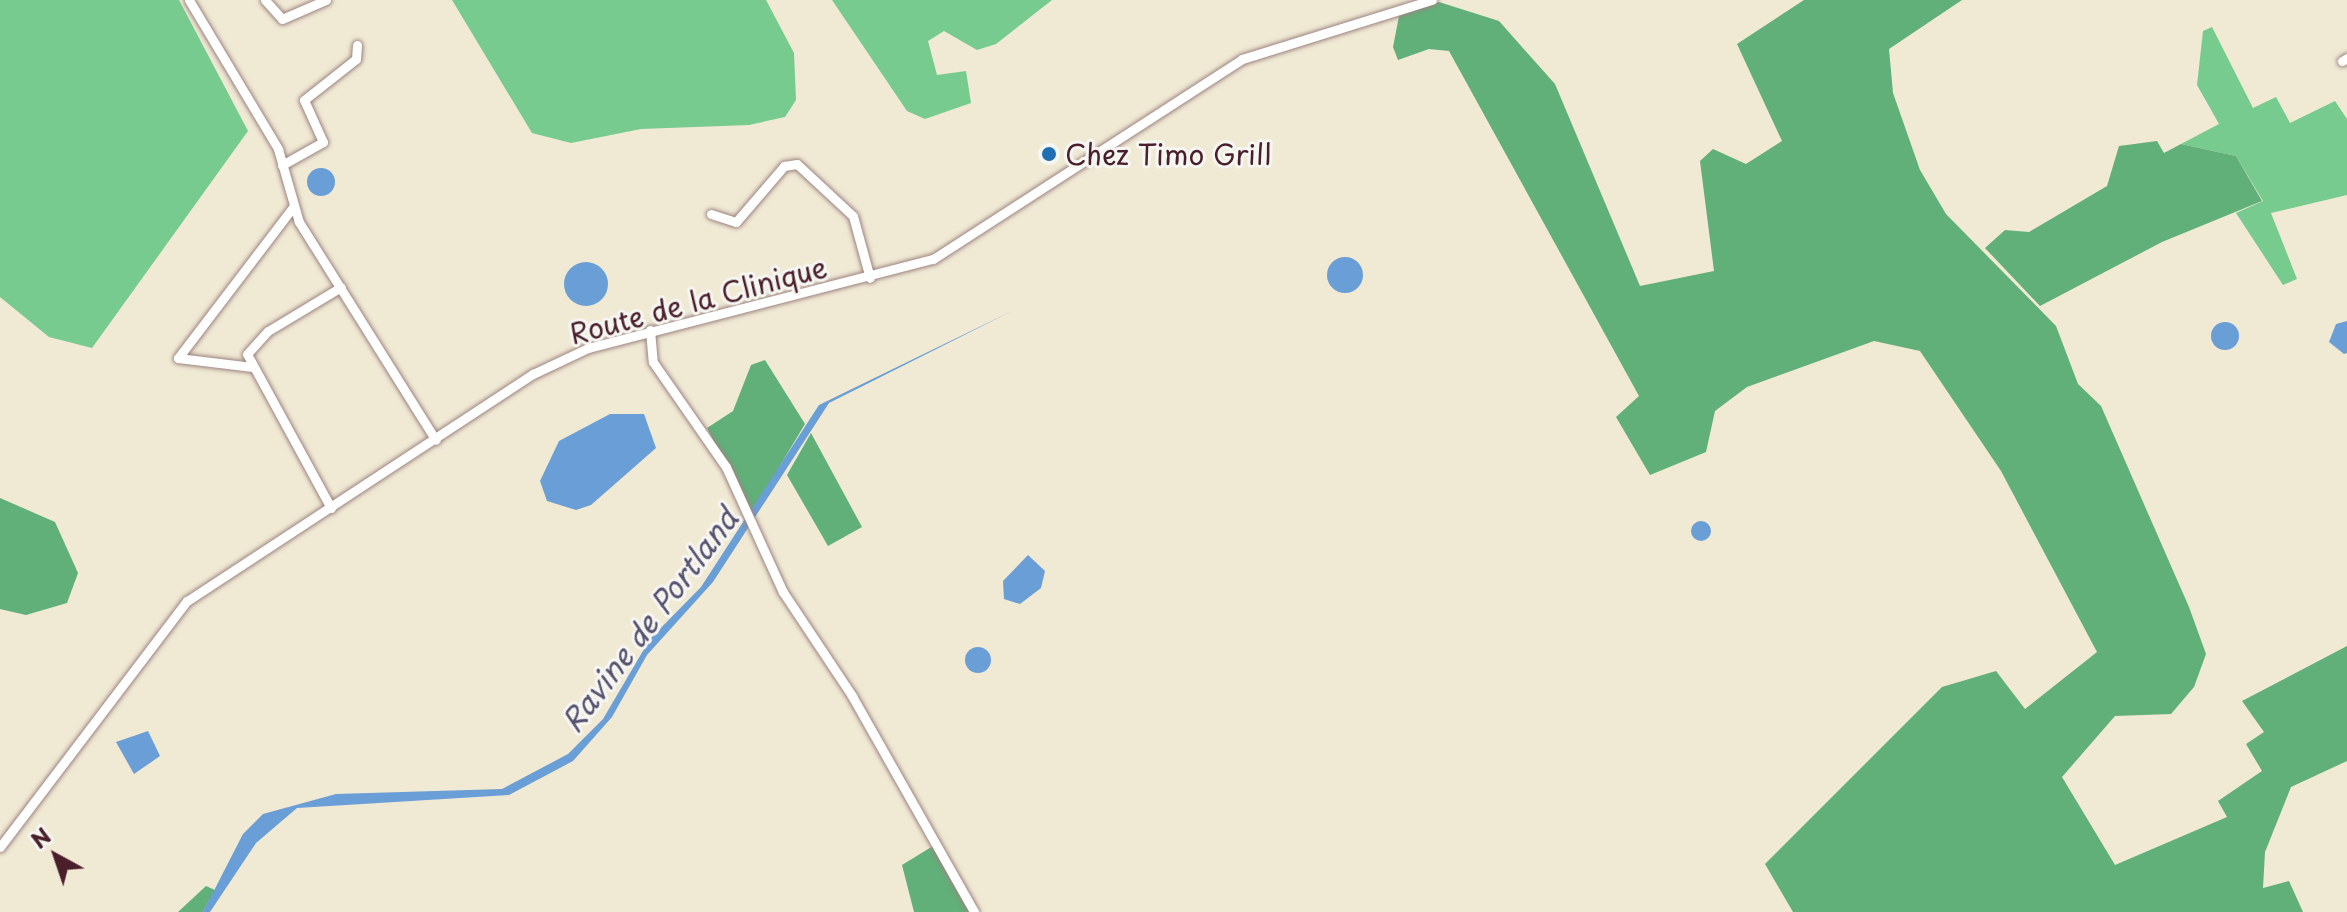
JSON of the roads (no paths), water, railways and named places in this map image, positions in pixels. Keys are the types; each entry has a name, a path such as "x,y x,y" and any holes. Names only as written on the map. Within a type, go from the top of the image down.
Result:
{"street":[{"path":"189,0 282,165 293,207 436,440"},
{"path":"194,12 200,0"},
{"path":"265,0 282,19 326,0"},
{"name":"Route de la Clinique","path":"0,847 180,607 543,368 650,330 870,278 975,238 1242,59 1432,0"},
{"path":"282,165 323,142 304,100 356,59 357,45"},
{"path":"711,214 736,222 784,166 797,164 853,216 870,278"},
{"path":"252,367 178,358 293,207"},
{"path":"331,508 247,354 255,341 341,287"},
{"path":"650,330 653,362 704,431 754,530 974,912"}],"water":[{"path":"321,168 331,172 335,182 331,192 321,196 311,192 307,182 311,172"},
{"path":"1345,257 1358,262 1363,275 1358,288 1345,293 1332,288 1327,275 1332,262"},
{"path":"586,262 602,268 608,284 602,300 586,306 570,300 564,284 570,268"},
{"path":"1012,311 829,403 713,582 647,655 612,717 573,761 509,795 297,808 256,843 210,912 203,912 243,834 263,814 336,794 502,789 568,754 603,719 650,639 701,587 819,405"},
{"path":"2347,321 2347,353 2344,354 2329,342 2336,324"},
{"path":"2225,322 2235,326 2239,336 2235,346 2225,350 2215,346 2211,336 2215,326"},
{"path":"610,414 644,414 656,448 591,505 576,510 547,501 540,481 559,441"},
{"path":"1701,521 1708,524 1711,531 1708,538 1701,541 1694,538 1691,531 1694,524"},
{"path":"1028,555 1045,571 1041,588 1020,604 1004,599 1003,581"},
{"path":"978,647 987,651 991,660 987,669 978,673 969,669 965,660 969,651"},
{"path":"148,731 160,756 134,774 116,742"}],"place":[{"name":"Chez Timo Grill","path":"1049,154"}],"water label":[{"name":"Ravine de Portland","path":"649,620"}]}
